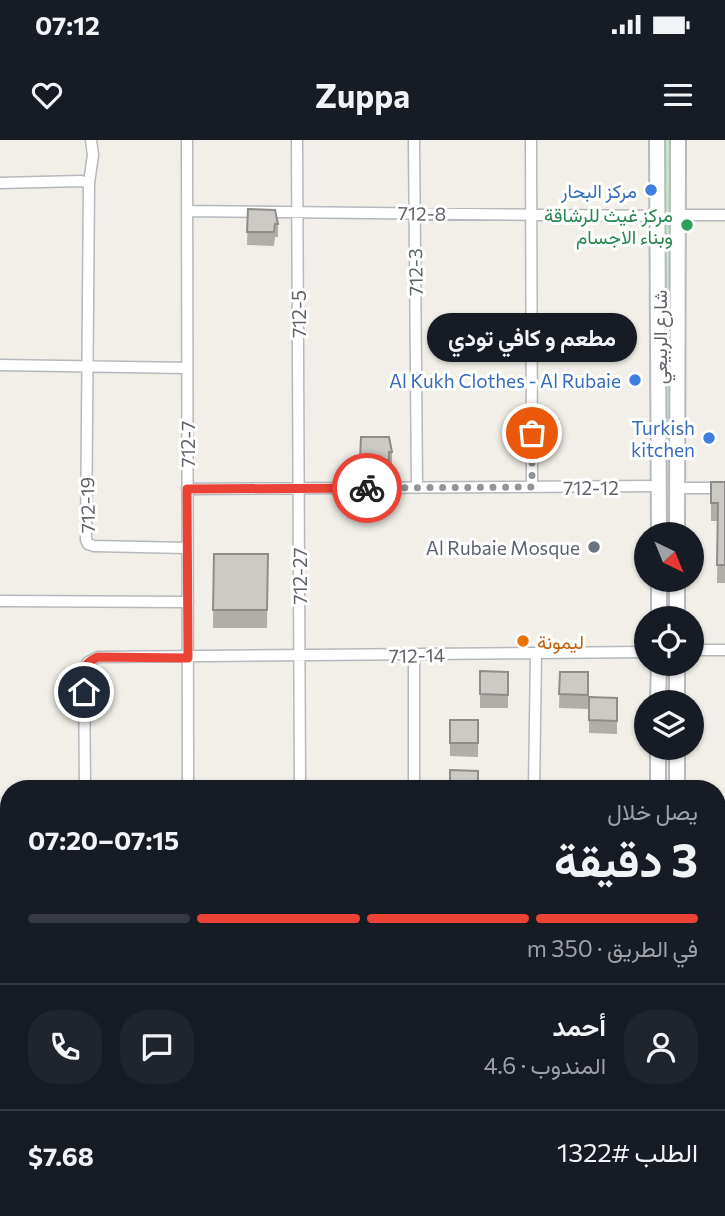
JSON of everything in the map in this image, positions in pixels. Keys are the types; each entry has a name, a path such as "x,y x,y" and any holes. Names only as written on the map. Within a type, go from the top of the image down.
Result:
{"street":[{"path":"86,366 89,183 93,155 91,140"},
{"name":"712-7","path":"187,140 188,780"},
{"name":"712-5","path":"298,140 299,489"},
{"name":"712-3","path":"414,140 417,488"},
{"path":"531,140 532,487"},
{"name":"شارع الربيعي","path":"657,140 659,522"},
{"name":"شارع الربيعي","path":"677,522 678,140"},
{"path":"0,183 89,183"},
{"name":"712-8","path":"187,211 658,216"},
{"path":"678,215 725,215"},
{"path":"660,335 678,336"},
{"path":"0,365 187,368"},
{"name":"712-19","path":"86,366 88,544 187,548"},
{"name":"712-12","path":"187,489 659,486"},
{"path":"678,488 725,488"},
{"name":"712-27","path":"299,489 300,780"},
{"path":"0,601 187,601"},
{"path":"704,650 725,650"},
{"name":"712-14","path":"85,780 84,668 88,662 98,657 634,652"},
{"path":"534,780 536,653"},
{"path":"414,655 414,780"},
{"path":"658,760 658,780"},
{"path":"677,760 677,780"}],"green space":[{"path":"664,140 670,140 673,319 668,322 664,320"},
{"path":"668,342 673,522 664,522 665,343"}],"building":[{"path":"248,209 275,210 278,224 275,224 274,232 247,232"},
{"path":"361,437 389,437 392,452 389,452 389,460 360,460"},
{"path":"711,482 725,482 725,565 717,565 718,503 711,503"},
{"path":"214,554 268,554 267,610 213,610"},
{"path":"480,671 508,672 508,695 480,694"},
{"path":"560,672 588,672 588,695 559,694"},
{"path":"589,697 617,698 617,721 589,720"},
{"path":"450,720 478,720 478,743 450,743"},
{"path":"450,770 478,771 478,780 450,780"}],"way so far":[{"path":"367,488 532,487 532,433"}],"place":[{"name":"مركز البحار","path":"651,190"},
{"name":"مركز غيث للرشاقة وبناء الاجسام","path":"687,225"},
{"name":"Al Kukh Clothes - Al Rubaie","path":"635,380"},
{"name":"مطعم و كافي تودي","path":"532,433"},
{"name":"Turkish kitchen","path":"709,438"},
{"name":"Al Rubaie Mosque","path":"594,547"},
{"name":"ليمونة","path":"523,641"}],"route":[{"path":"84,692 84,668 88,662 98,657 188,658 187,489 367,488"}]}
